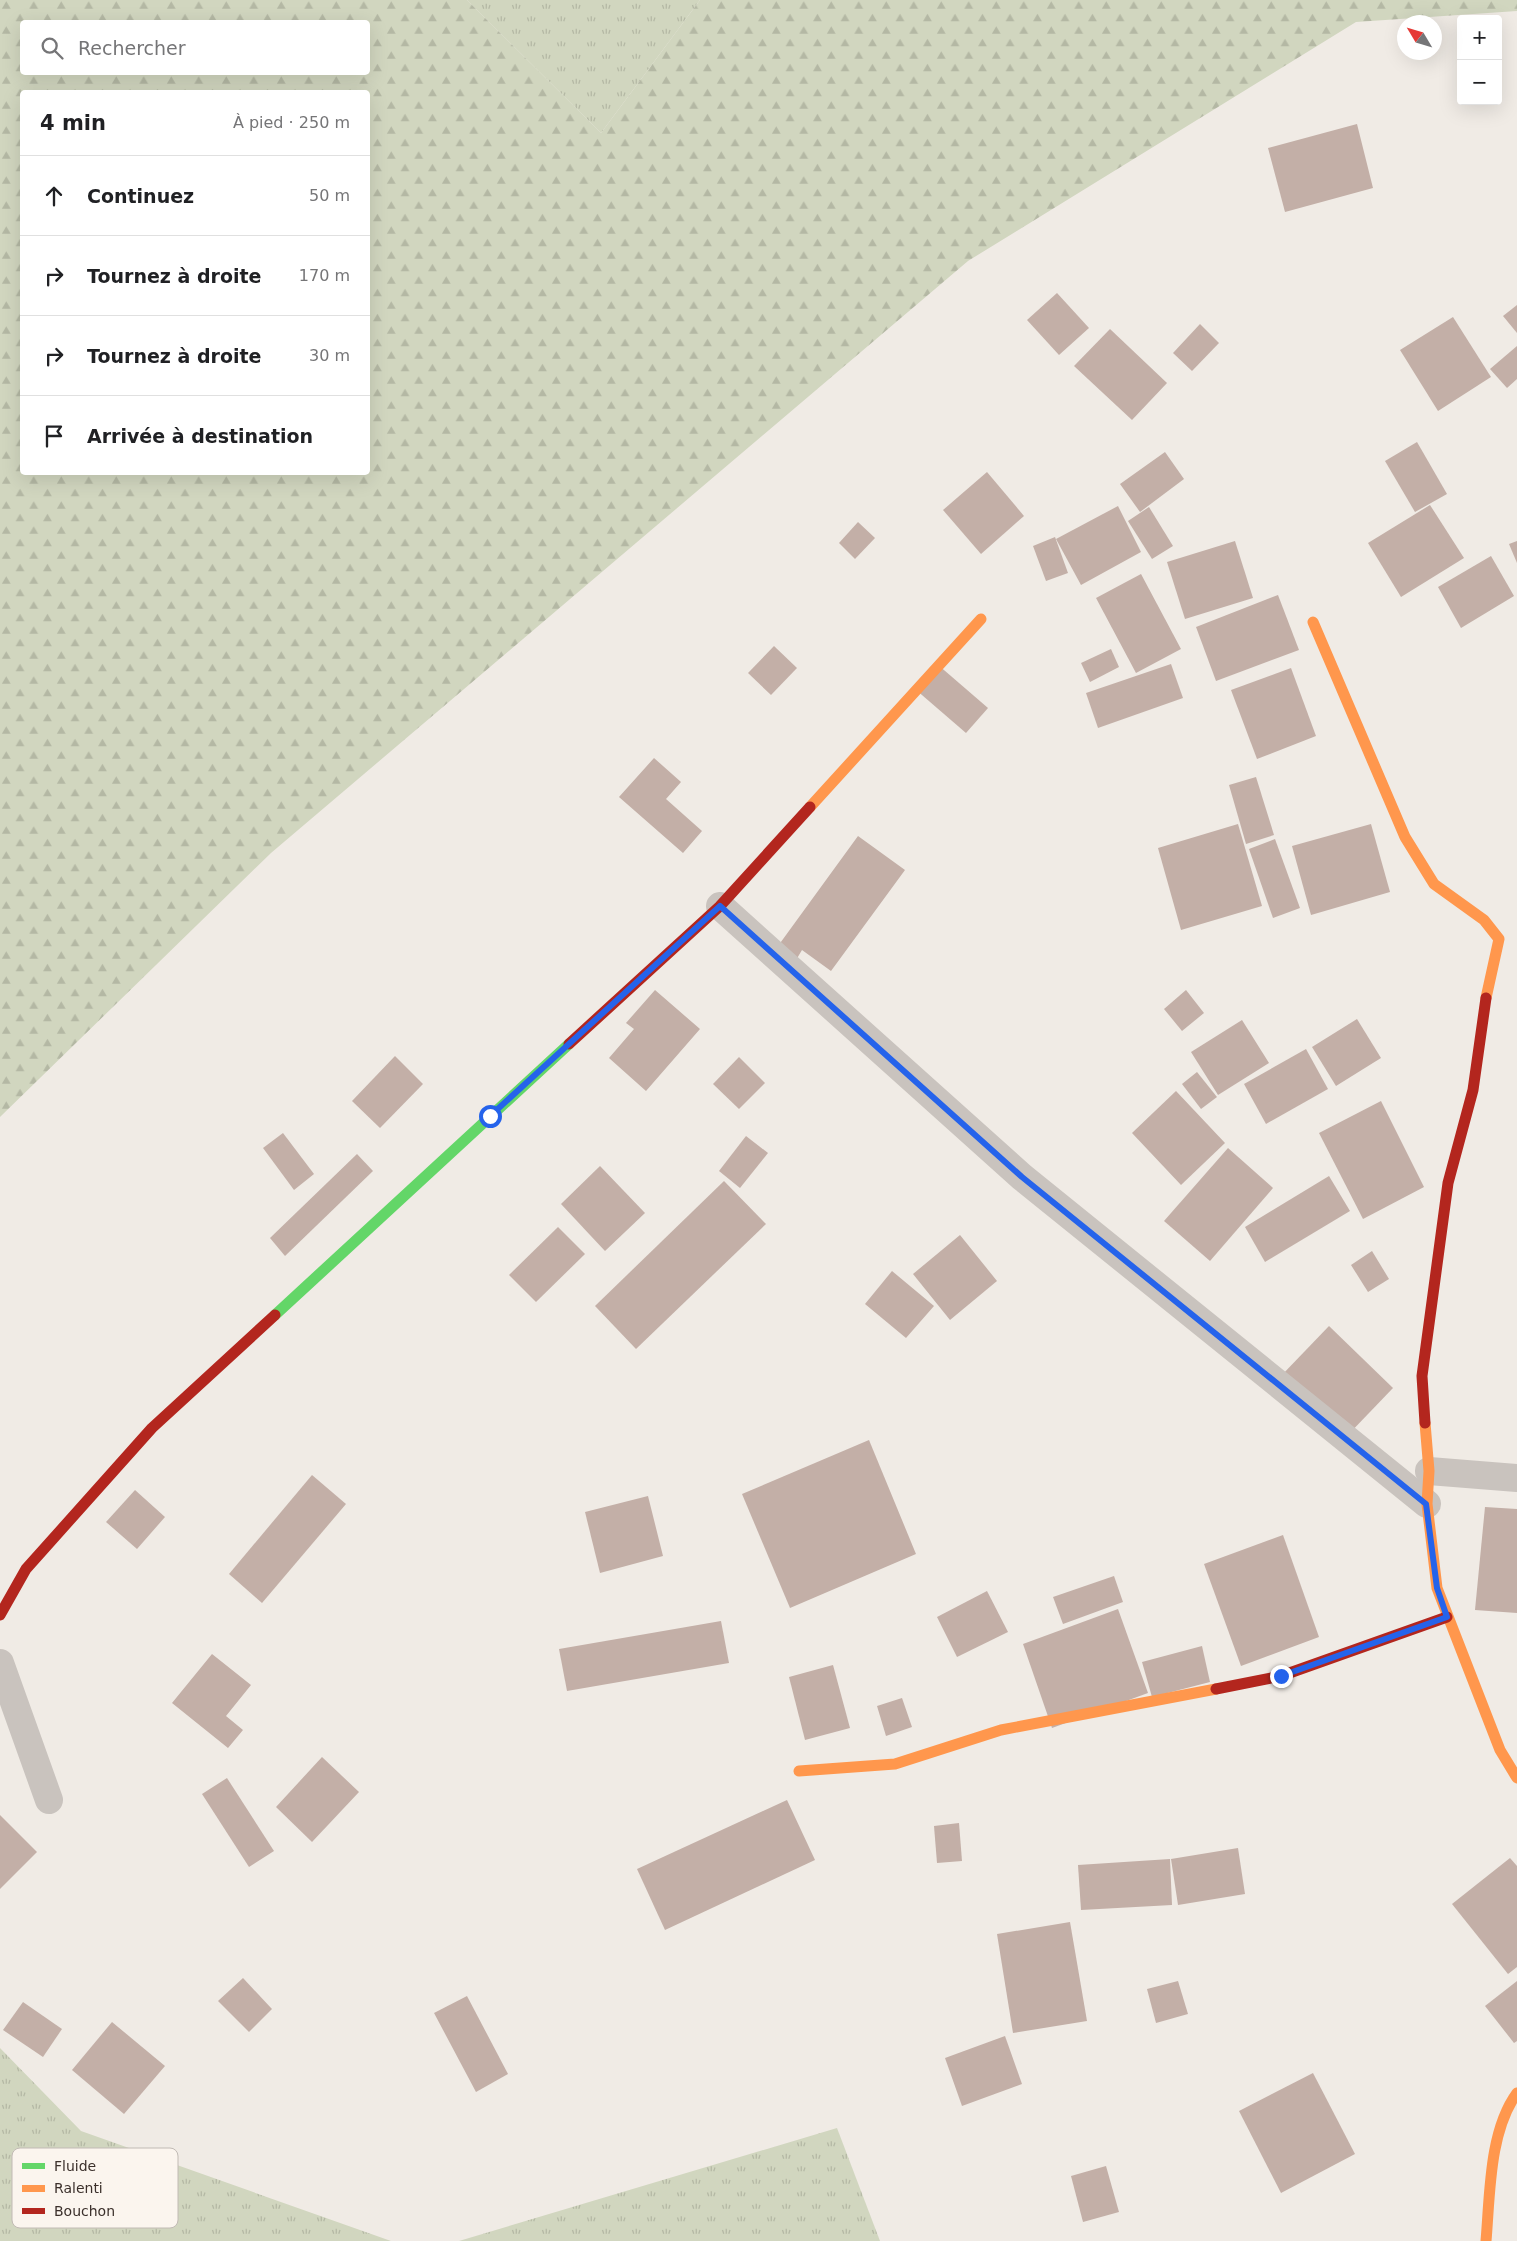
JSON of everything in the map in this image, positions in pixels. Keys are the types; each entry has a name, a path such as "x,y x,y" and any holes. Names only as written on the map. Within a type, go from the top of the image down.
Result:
{"street":[{"path":"0,1615 26,1569 152,1428 720,906 981,619"},
{"path":"1313,622 1405,837 1434,884 1484,920 1499,939 1486,999 1473,1090 1448,1183 1422,1376 1429,1471 1426,1504 1437,1588 1500,1750 1517,1778"},
{"path":"720,906 1022,1177 1426,1504"},
{"path":"1429,1471 1517,1478"},
{"path":"799,1772 895,1764 1001,1730 1281,1676 1447,1617"},
{"path":"0,1663 49,1800"},
{"path":"1486,2241 1494,2153 1508,2105 1517,2093"}],"green space":[{"path":"0,0 467,0 601,133 700,0 1517,0 1517,11 1442,16 1397,15 1397,19 1356,22 968,261 271,853 0,1117"},
{"path":"467,0 700,0 601,133"},
{"path":"0,2048 81,2131 129,2148 12,2148 12,2228 178,2228 178,2165 391,2241 0,2241"},
{"path":"837,2128 880,2241 459,2241"}],"building":[{"path":"1357,124 1373,188 1285,212 1268,148"},
{"path":"1057,293 1089,328 1059,355 1027,320"},
{"path":"1517,305 1517,333 1503,316"},
{"path":"1453,317 1491,377 1438,411 1400,350"},
{"path":"1200,324 1219,343 1192,371 1173,353"},
{"path":"1110,329 1167,383 1132,420 1074,366"},
{"path":"1517,346 1517,379 1507,388 1490,369"},
{"path":"1417,442 1447,494 1415,512 1385,461"},
{"path":"1165,452 1184,479 1140,512 1120,484"},
{"path":"987,472 1024,516 981,554 943,510"},
{"path":"1430,505 1464,558 1401,597 1368,543"},
{"path":"1118,506 1141,552 1081,585 1056,539"},
{"path":"1149,507 1173,546 1152,559 1128,521"},
{"path":"858,522 875,538 855,559 839,543"},
{"path":"1055,537 1068,573 1046,581 1033,546"},
{"path":"1235,541 1253,598 1185,619 1167,562"},
{"path":"1517,541 1517,563 1509,544"},
{"path":"1491,556 1514,596 1461,628 1438,587"},
{"path":"1141,574 1181,649 1136,673 1096,598"},
{"path":"1278,595 1299,650 1216,681 1196,627"},
{"path":"774,646 797,668 771,695 748,673"},
{"path":"1111,649 1119,667 1090,682 1081,663"},
{"path":"937,664 988,708 966,733 915,689"},
{"path":"1171,664 1183,698 1098,728 1086,693"},
{"path":"1291,668 1316,736 1257,759 1231,690"},
{"path":"654,758 681,782 666,799 702,831 683,853 619,797"},
{"path":"1256,777 1274,835 1246,844 1229,785"},
{"path":"1238,824 1262,906 1181,930 1158,848"},
{"path":"1371,824 1390,892 1311,915 1292,846"},
{"path":"858,836 905,870 831,971 802,950 796,960 778,946"},
{"path":"1275,839 1300,908 1273,918 1249,849"},
{"path":"655,990 700,1029 646,1091 609,1058 634,1029 626,1023"},
{"path":"1186,990 1204,1013 1182,1031 1164,1009"},
{"path":"1357,1019 1381,1058 1336,1086 1312,1047"},
{"path":"1242,1020 1269,1063 1218,1095 1191,1052"},
{"path":"1306,1049 1328,1089 1266,1124 1244,1084"},
{"path":"395,1056 423,1084 380,1128 352,1101"},
{"path":"739,1057 765,1083 739,1109 713,1084"},
{"path":"1197,1072 1217,1097 1201,1109 1182,1084"},
{"path":"1176,1091 1225,1143 1181,1185 1132,1133"},
{"path":"1381,1101 1424,1187 1363,1219 1319,1133"},
{"path":"283,1133 314,1174 294,1190 263,1148"},
{"path":"746,1136 768,1153 740,1188 719,1171"},
{"path":"1228,1148 1273,1188 1210,1261 1164,1221"},
{"path":"357,1154 373,1171 285,1256 270,1238"},
{"path":"600,1166 645,1213 605,1251 561,1204"},
{"path":"1329,1176 1350,1211 1265,1262 1245,1227"},
{"path":"724,1181 766,1224 636,1349 595,1306"},
{"path":"558,1227 585,1254 536,1302 509,1275"},
{"path":"960,1235 997,1281 950,1320 913,1274"},
{"path":"1372,1251 1389,1279 1368,1292 1351,1265"},
{"path":"892,1271 934,1306 906,1338 865,1304"},
{"path":"1329,1326 1393,1388 1345,1438 1280,1377"},
{"path":"869,1440 916,1554 790,1608 742,1494"},
{"path":"312,1475 346,1504 262,1603 229,1574"},
{"path":"135,1490 165,1517 137,1549 106,1522"},
{"path":"648,1496 663,1556 600,1573 585,1512"},
{"path":"1485,1507 1517,1509 1517,1613 1475,1610"},
{"path":"1283,1535 1319,1637 1241,1666 1204,1564"},
{"path":"1114,1576 1123,1602 1063,1624 1053,1597"},
{"path":"987,1591 1008,1632 957,1657 937,1617"},
{"path":"1118,1609 1148,1693 1052,1728 1023,1644"},
{"path":"721,1621 729,1663 567,1691 559,1649"},
{"path":"1202,1646 1210,1682 1152,1697 1142,1662"},
{"path":"212,1654 251,1685 226,1716 243,1730 228,1748 172,1703"},
{"path":"833,1665 850,1728 805,1740 789,1677"},
{"path":"902,1698 912,1727 886,1736 877,1706"},
{"path":"322,1757 359,1792 312,1842 276,1807"},
{"path":"227,1778 274,1851 249,1867 202,1794"},
{"path":"787,1800 815,1860 665,1930 637,1869"},
{"path":"0,1815 37,1852 0,1889"},
{"path":"959,1823 962,1861 937,1863 934,1826"},
{"path":"1238,1848 1245,1894 1178,1905 1171,1859"},
{"path":"1510,1858 1517,1866 1517,1967 1508,1974 1452,1904"},
{"path":"1170,1859 1172,1905 1081,1910 1078,1865"},
{"path":"1070,1922 1087,2021 1013,2033 997,1934"},
{"path":"243,1978 272,2009 249,2032 218,2001"},
{"path":"1178,1981 1188,2014 1156,2023 1147,1989"},
{"path":"1517,1981 1517,2041 1514,2043 1485,2006"},
{"path":"467,1996 508,2074 476,2092 434,2013"},
{"path":"23,2002 62,2029 43,2057 3,2030"},
{"path":"112,2022 165,2066 124,2114 72,2070"},
{"path":"1005,2036 1022,2084 962,2106 945,2058"},
{"path":"1313,2073 1355,2154 1281,2193 1239,2111"},
{"path":"1106,2166 1119,2212 1083,2222 1071,2176"}],"traffic: fast":[{"path":"275,1315 569,1044"}],"traffic: slow":[{"path":"810,807 981,619"},
{"path":"1313,622 1405,837 1434,884 1484,920 1499,939 1486,998"},
{"path":"1425,1423 1429,1471 1427,1504 1437,1588 1500,1750 1517,1778"},
{"path":"799,1771 895,1764 1001,1730 1216,1689"},
{"path":"1486,2241 1490,2184 1496,2144 1508,2108 1517,2093"}],"traffic: jam":[{"path":"569,1044 720,906 810,807"},
{"path":"1425,1423 1422,1376 1448,1183 1473,1090 1486,998"},
{"path":"0,1615 26,1569 152,1428 275,1315"},
{"path":"1216,1689 1281,1676 1447,1617"}],"route":[{"path":"490,1116 720,906 1022,1177 1426,1504 1437,1588 1447,1617 1281,1676"}]}
